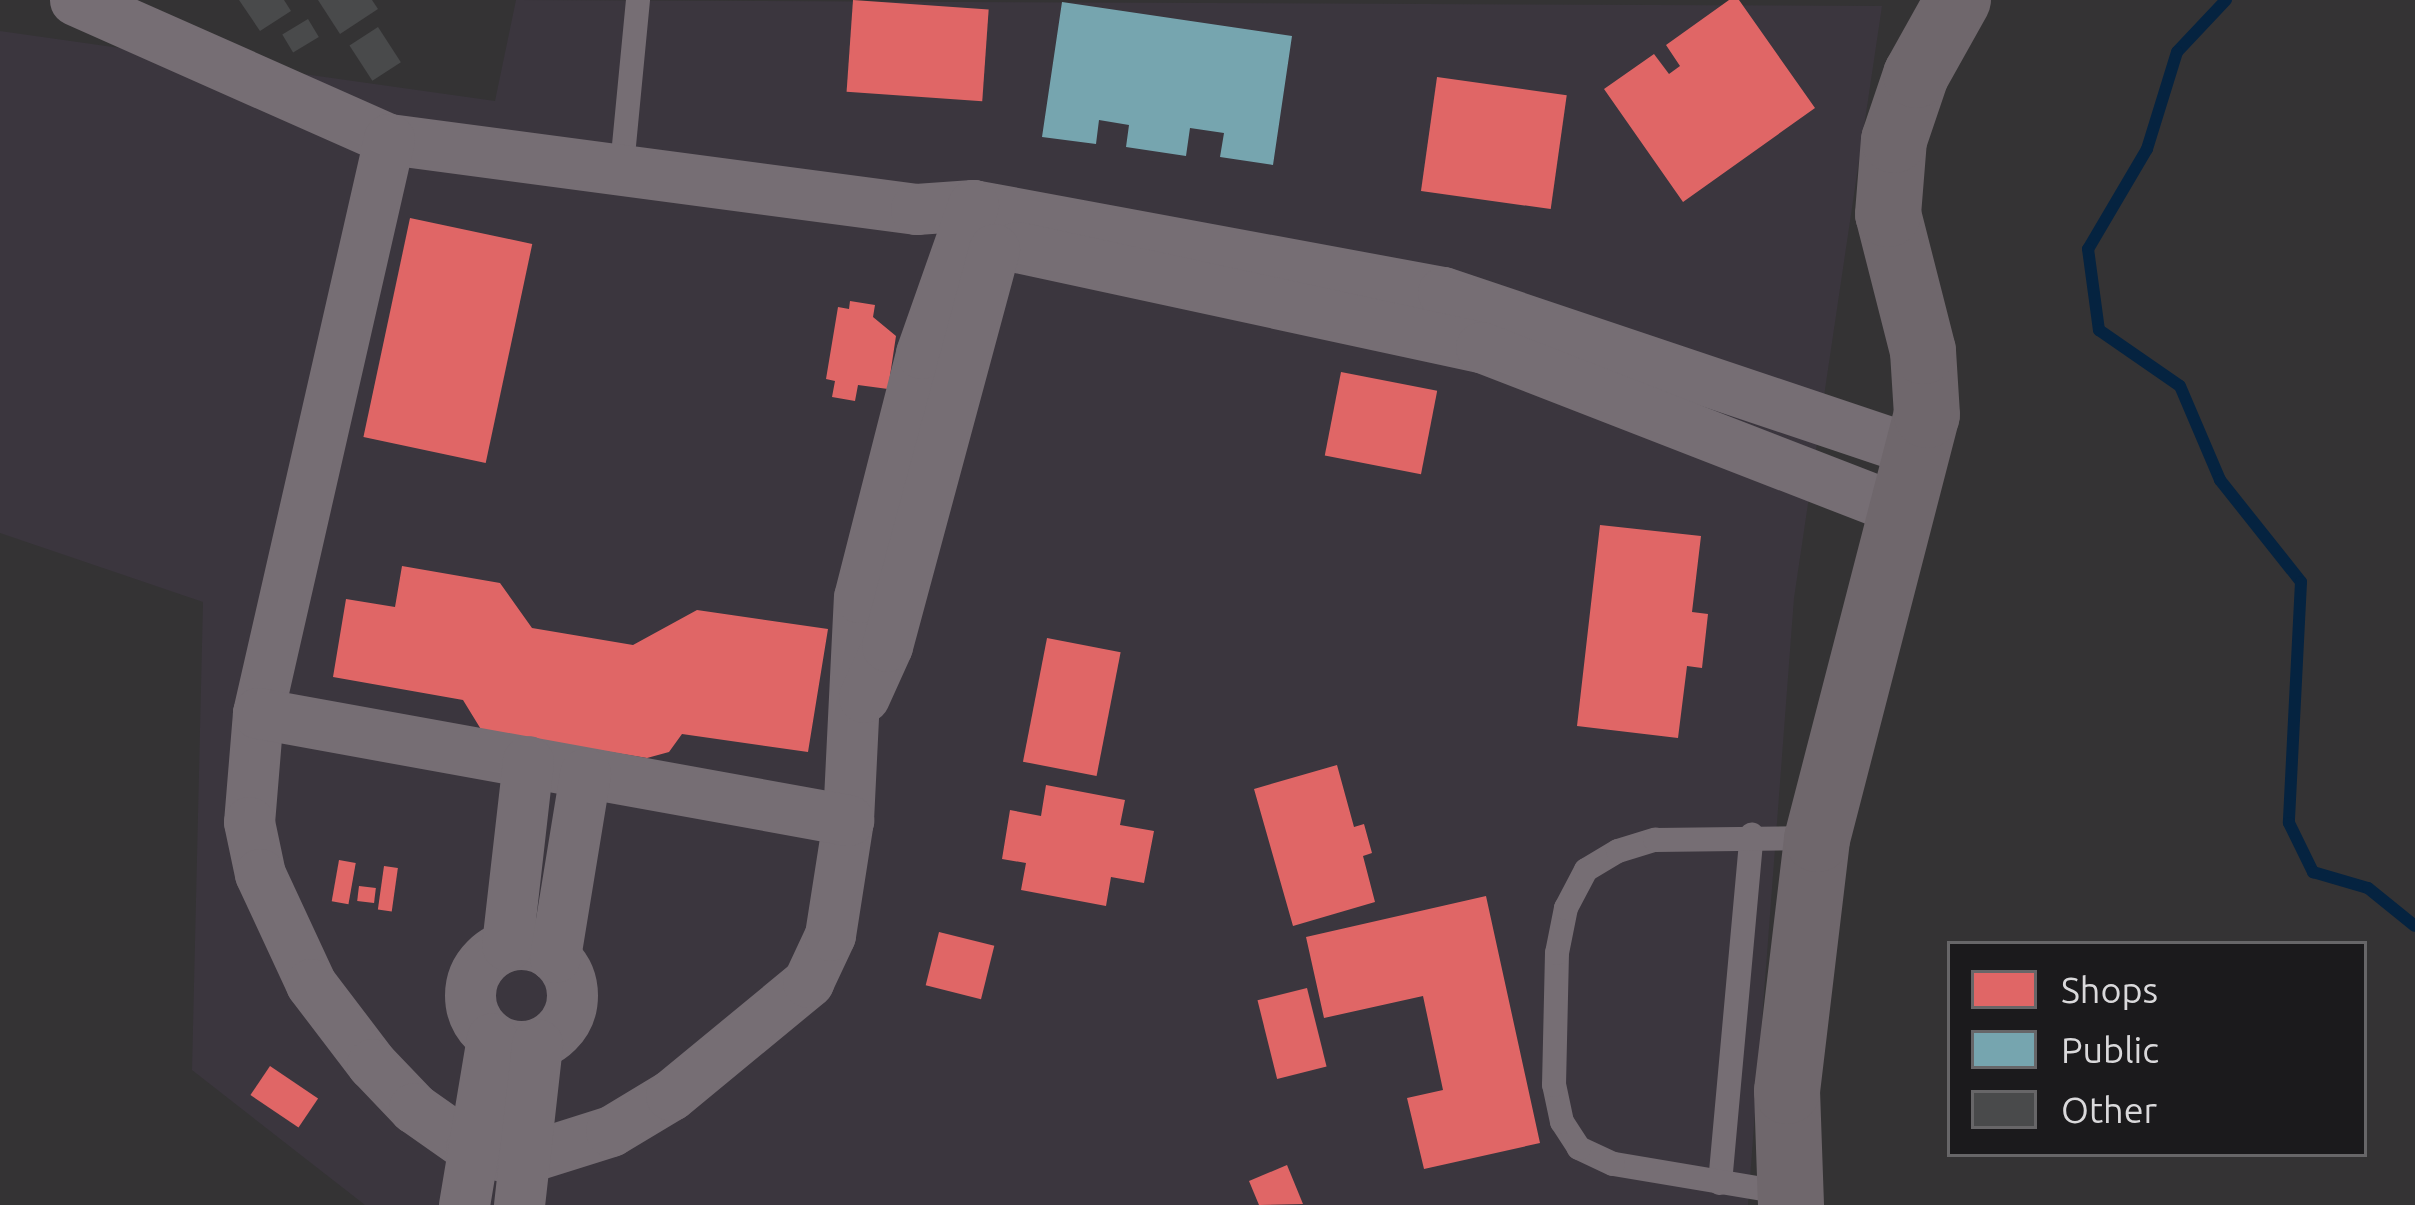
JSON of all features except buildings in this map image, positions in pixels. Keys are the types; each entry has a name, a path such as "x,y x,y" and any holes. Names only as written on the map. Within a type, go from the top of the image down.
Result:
{"main road":[{"path":"1790,1199 1787,1091 1817,838 1927,415 1923,351 1888,214 1894,140 1916,75 1958,0"}],"street":[{"path":"75,0 388,139 500,159 622,166 916,209 1512,310 1908,480"},
{"path":"388,139 258,712 249,822 260,874 311,983 414,1108 503,1171"},
{"path":"464,1205 503,1171 611,1131 671,1095 808,982 830,935 848,820 857,707 851,676 859,597 921,353 985,223"},
{"path":"258,712 848,820"},
{"path":"527,761 531,951"},
{"path":"531,951 585,773"},
{"path":"515,1041 569,1013 571,983 531,951"},
{"path":"515,1041 478,1024 470,987 477,969 531,951"},
{"path":"503,1171 515,1041"}],"lane":[{"path":"622,166 638,0"},
{"path":"1790,1199 1613,1164 1570,1135 1554,1085 1557,953 1566,908 1586,870 1602,860 1655,840 1752,835 1817,838"},
{"path":"1720,1183 1752,835"}],"shaded area":[{"path":"516,0 1882,6 1794,598 1748,1205 365,1205 192,1070 203,602 0,533 0,31 495,101"}],"waterway":[{"path":"2226,0 2177,52 2147,149 2088,249 2099,330 2180,386 2220,480 2301,582 2289,823 2313,872 2368,888 2415,926"}]}
